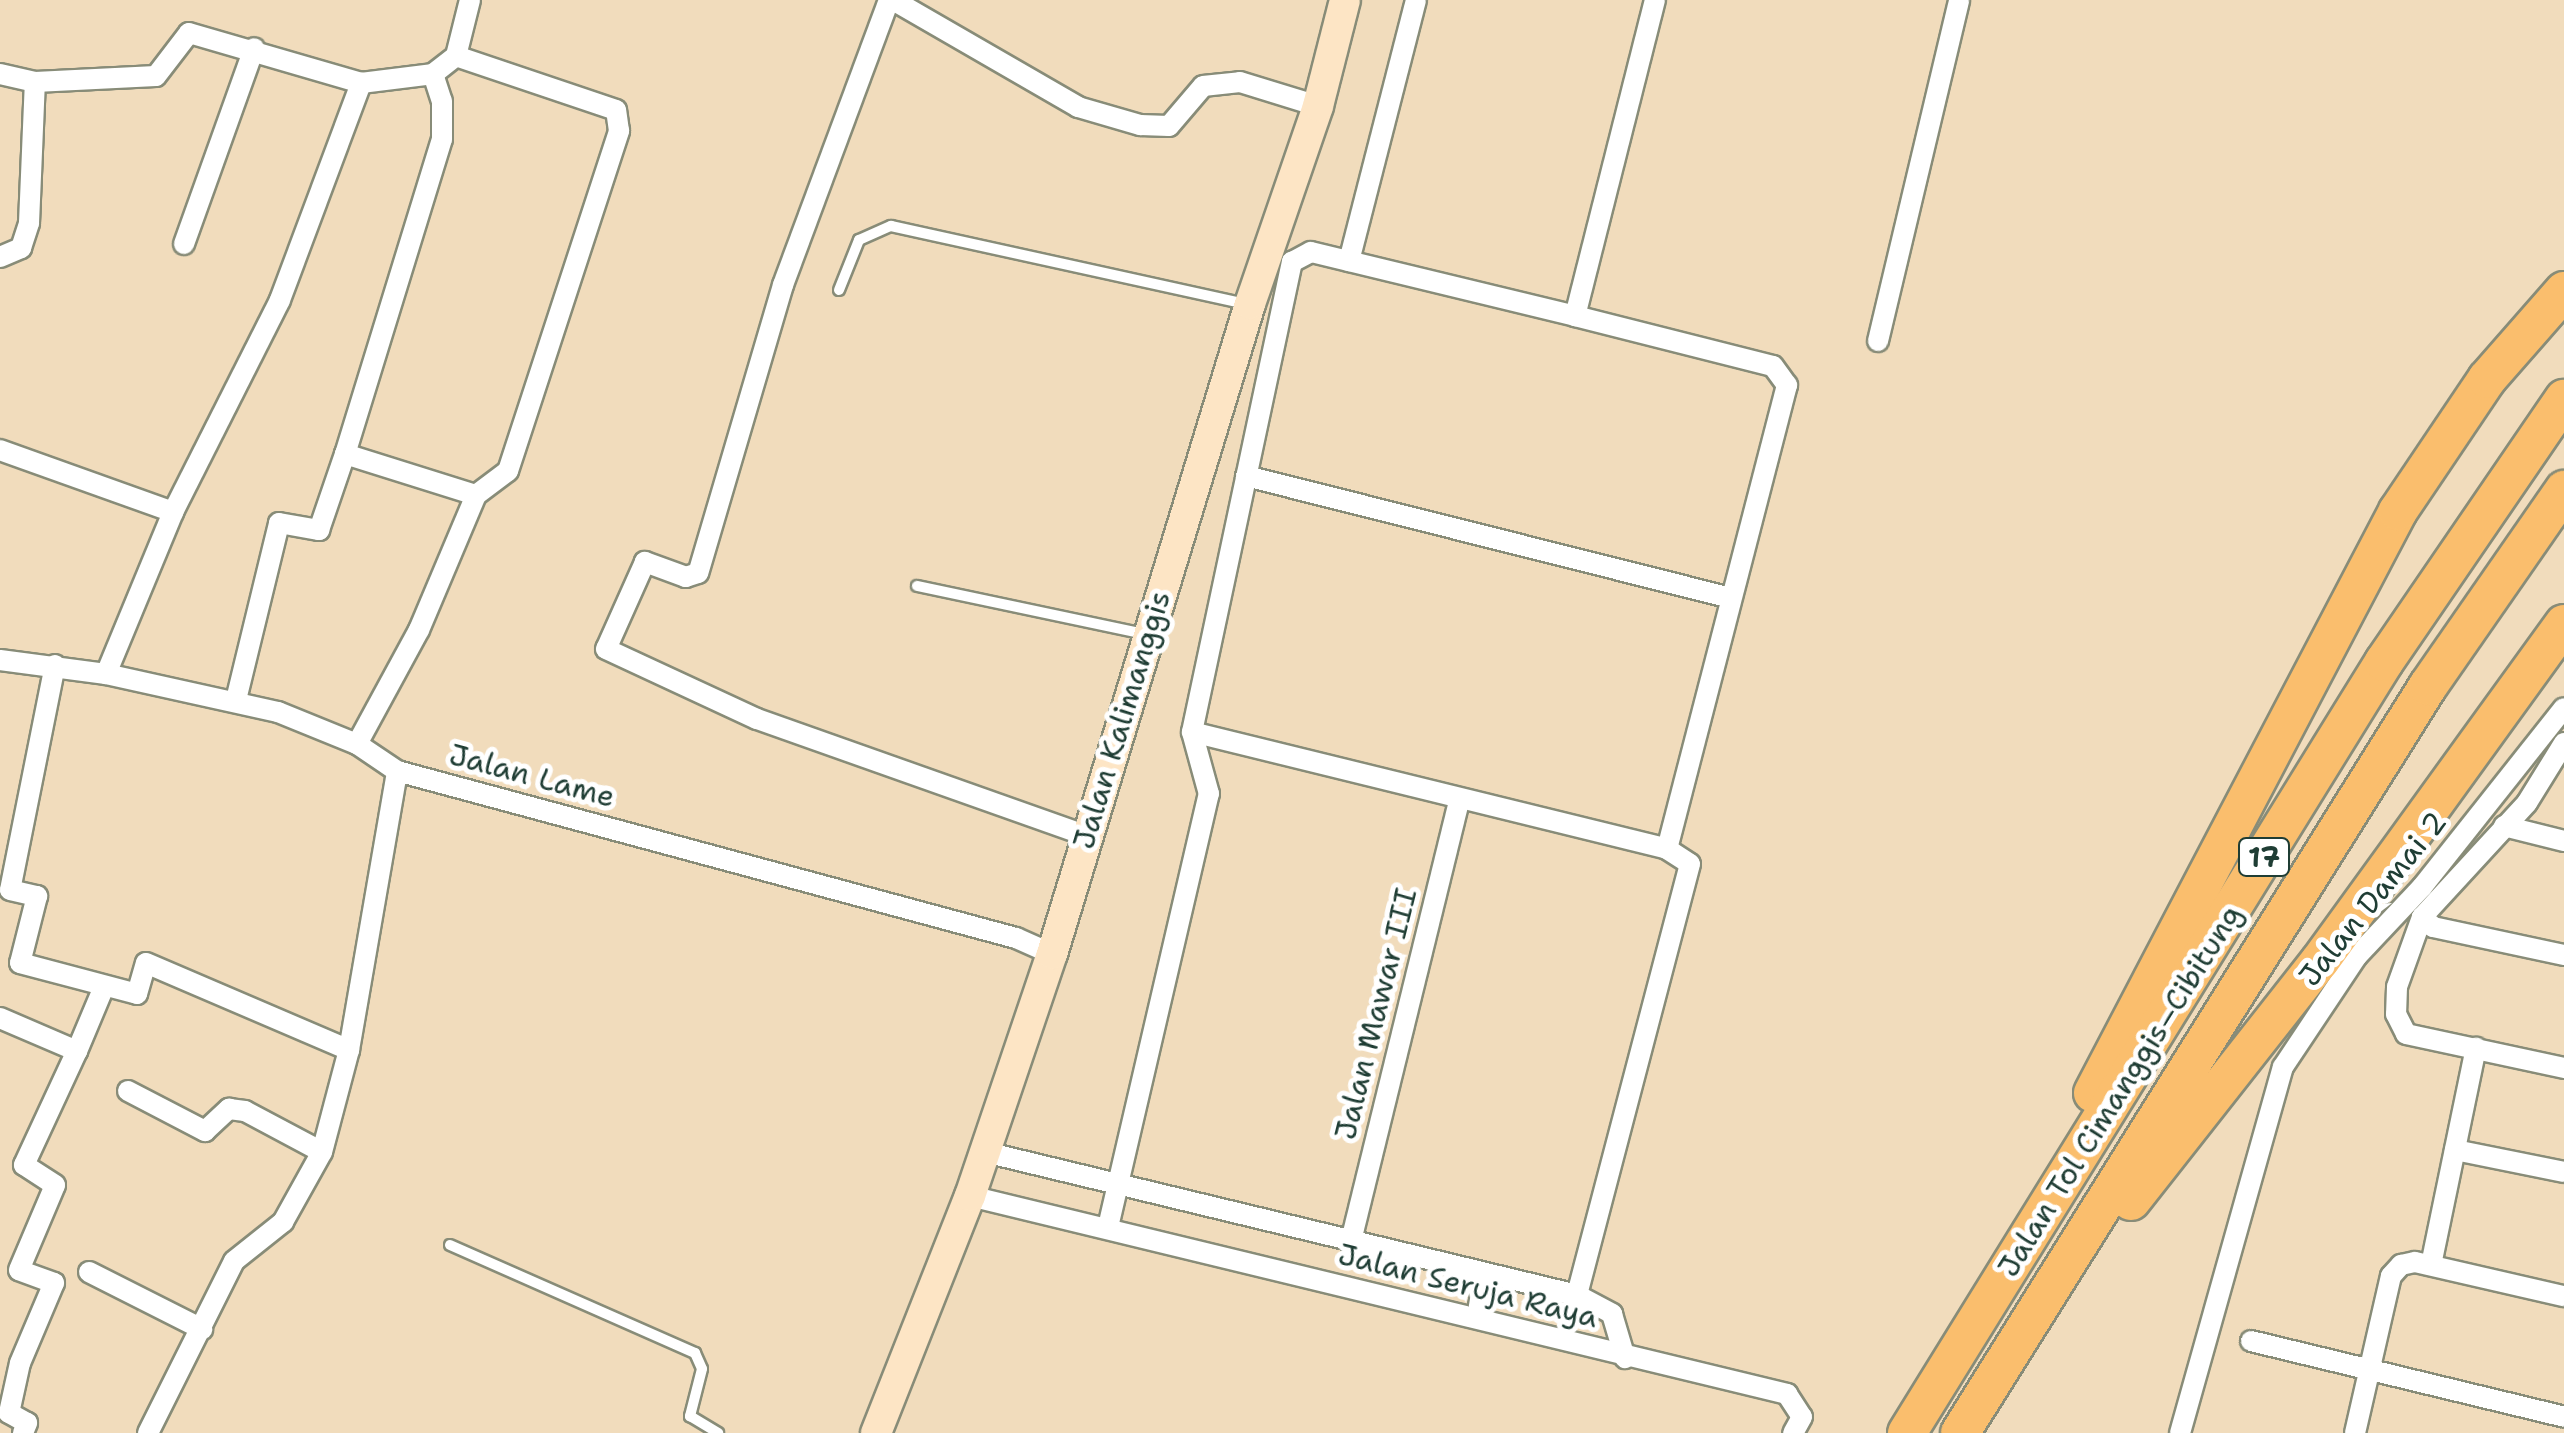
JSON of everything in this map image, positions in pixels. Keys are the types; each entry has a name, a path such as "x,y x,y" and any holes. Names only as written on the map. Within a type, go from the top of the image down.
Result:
{"highway":[{"path":"1977,1324 2194,892 2398,512 2487,379 2564,291"},
{"name":"Jalan Tol Cimanggis–Cibitung","path":"1908,1433 2384,662 2564,399"},
{"name":"Jalan Tol Cimanggis–Cibitung","path":"1960,1433 2428,686 2564,490"},
{"path":"2011,1352 2320,961 2564,624"}],"main road":[{"name":"Jalan Kalimanggis","path":"876,1433 970,1196 1052,954 1250,304 1318,106 1345,0"}],"street":[{"path":"0,74 36,82 156,76 189,33 254,48 362,83 433,74 456,56 470,0"},
{"path":"1086,836 757,719 607,652 645,562 686,577 698,573 782,285 891,0 1078,107 1140,125 1169,126 1203,86 1240,82 1318,106"},
{"path":"1349,261 1416,0"},
{"path":"1575,316 1655,0"},
{"path":"1878,341 1959,0"},
{"path":"184,244 254,48"},
{"path":"345,454 476,495 494,488 508,471 619,131 616,110 456,56"},
{"path":"236,700 279,523 319,530 345,454 442,139 442,100 433,74"},
{"path":"0,257 20,248 29,223 36,82"},
{"path":"106,674 173,512 280,300 362,83"},
{"path":"1108,1227 1209,794 1192,732 1292,262 1310,252 1575,316 1773,366 1787,385 1666,849"},
{"path":"0,450 173,512"},
{"path":"1246,476 1731,598"},
{"path":"357,744 420,630 476,495"},
{"name":"Jalan Lame","path":"0,660 56,665 236,700 357,744 397,770 1016,938 1052,954"},
{"path":"56,665 10,890 37,896 20,963 104,990 138,994 146,963 349,1050"},
{"name":"Jalan Damai 2","path":"2180,1433 2283,1067 2357,956 2422,887 2564,708"},
{"path":"1192,732 1683,856 1692,875 1577,1295"},
{"path":"2564,744 2504,826 2422,917 2406,948 2396,1014 2406,1034 2564,1068"},
{"path":"148,1433 234,1260 283,1222 322,1152 349,1050 397,770"},
{"name":"Jalan Mawar III","path":"1351,1241 1459,802"},
{"path":"2504,826 2564,841"},
{"path":"2422,917 2432,927 2564,955"},
{"path":"23,1433 28,1423 9,1413 20,1362 54,1284 19,1270 56,1185 24,1166 104,990"},
{"path":"0,1018 77,1051"},
{"path":"2431,1265 2476,1048"},
{"path":"128,1091 205,1132 229,1109 245,1110 322,1152"},
{"path":"2455,1150 2564,1172"},
{"name":"Jalan Seruja Raya","path":"985,1152 1577,1295 1612,1314 1625,1358"},
{"name":"Jalan Seruja Raya","path":"970,1196 1477,1318 1625,1358"},
{"path":"2355,1433 2390,1276 2408,1263 2564,1296"},
{"path":"90,1272 202,1329"},
{"path":"1477,1318 1484,1275"},
{"path":"2251,1341 2564,1417"},
{"path":"1625,1358 1787,1394 1802,1417 1793,1433"}],"lane":[{"path":"840,290 859,240 891,226 1250,304"},
{"path":"917,586 1116,624 1148,636"},
{"path":"450,1245 695,1353 702,1369 690,1416 718,1433"}]}
